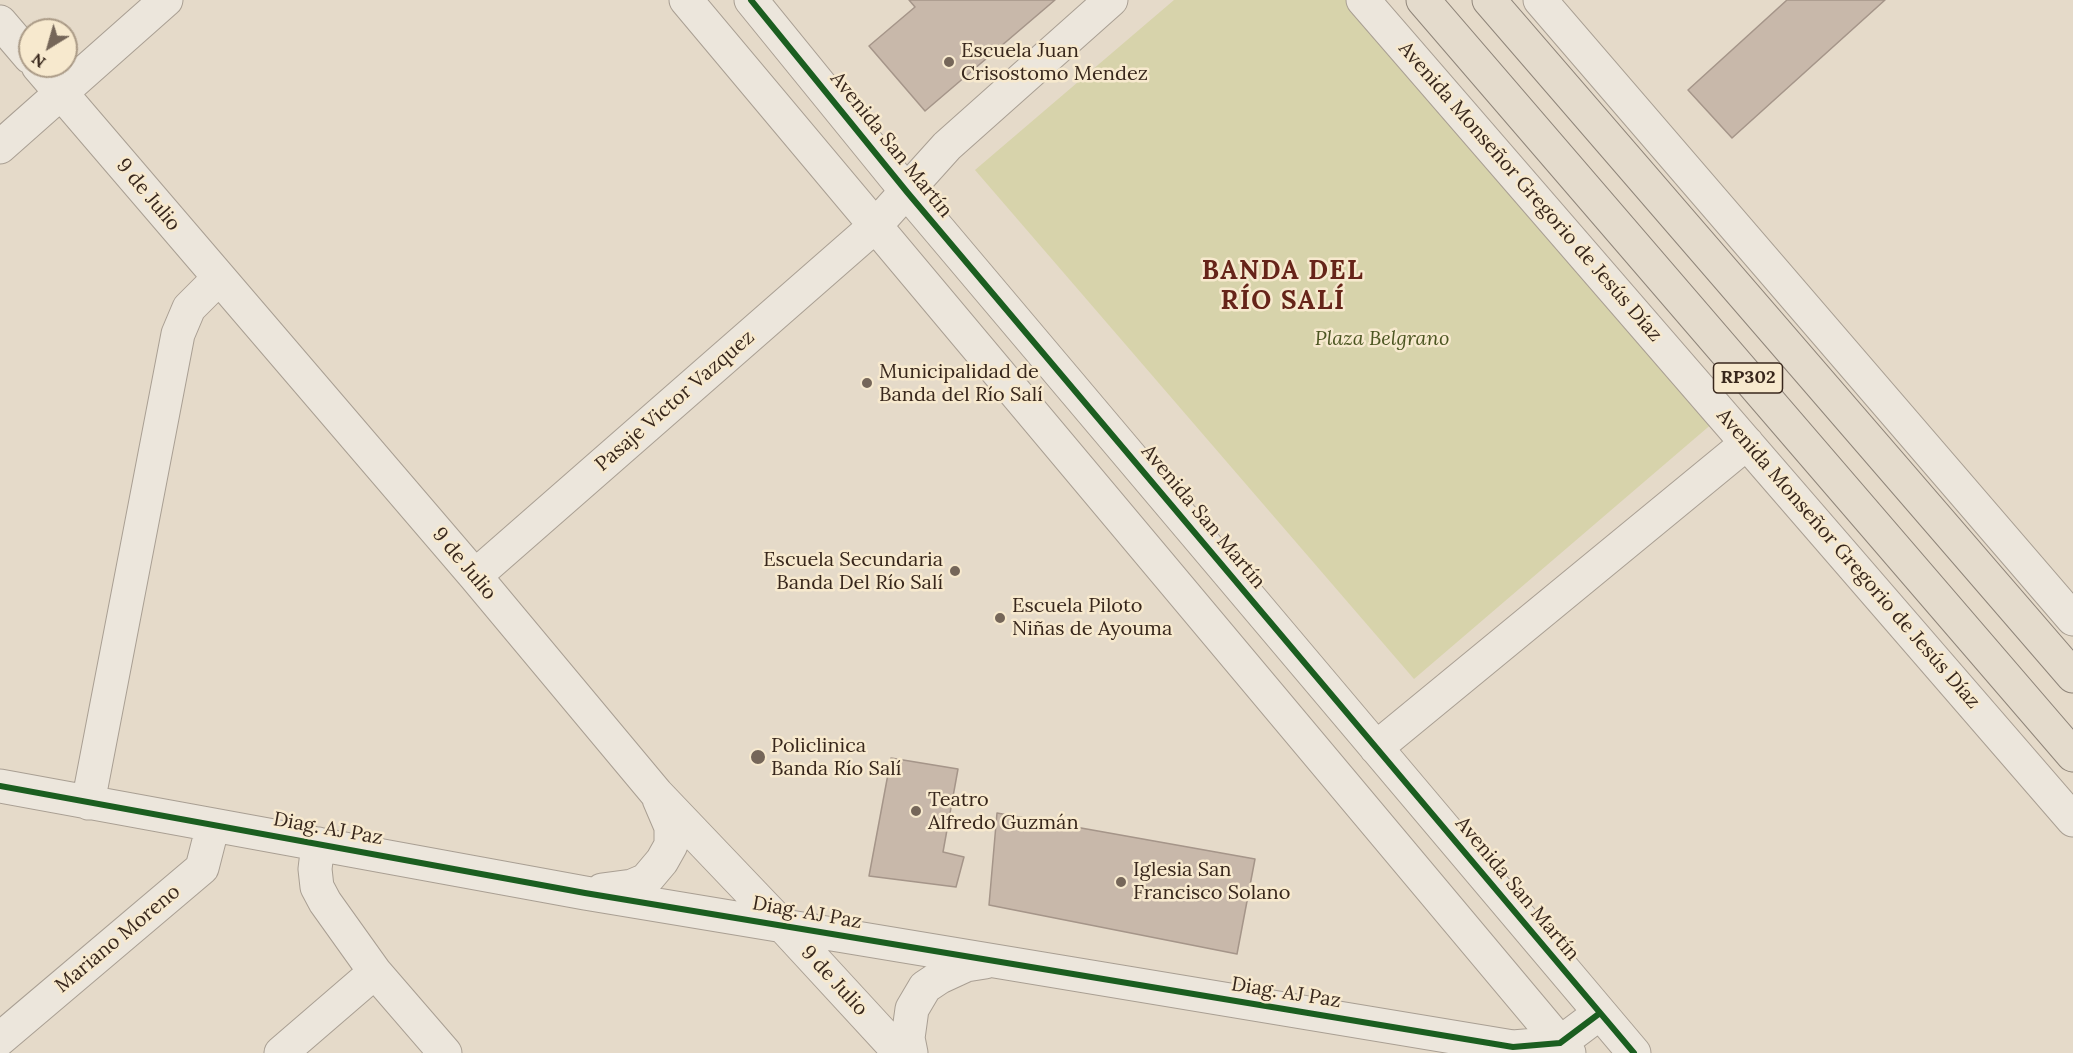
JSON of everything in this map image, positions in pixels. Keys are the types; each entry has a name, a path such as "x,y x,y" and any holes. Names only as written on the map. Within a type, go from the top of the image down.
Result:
{"main road":[{"name":"RP302","path":"1423,0 2073,755"},
{"name":"RP302","path":"1489,0 2073,676"}],"street":[{"path":"0,147 166,0"},
{"path":"686,0 1565,1048 1600,1013"},
{"name":"Avenida San Martín","path":"751,0 907,192 1634,1053"},
{"name":"Pasaje Victor Vazquez","path":"475,576 875,226 947,146 1111,0"},
{"name":"Avenida Monseñor Gregorio de Jesús Díaz","path":"1363,0 2073,820"},
{"path":"1540,0 2073,619"},
{"path":"0,22 18,43"},
{"name":"9 de Julio","path":"49,78 475,576 657,794 900,1053"},
{"path":"88,802 178,334 189,308 219,278"},
{"path":"1376,748 1747,442"},
{"name":"Diag. AJ Paz","path":"0,786 585,893 1514,1047 1565,1048"},
{"path":"585,893 632,886 646,880 662,861 671,845 670,827 657,794"},
{"name":"Mariano Moreno","path":"0,1039 202,868 213,825"},
{"path":"318,844 315,869 317,887 325,902 375,972 445,1053"},
{"path":"911,1053 908,1038 912,1009 925,987 966,965 992,961"},
{"path":"281,1053 375,972"}],"green space":[{"name":"Plaza Belgrano","path":"1174,0 1350,0 1714,422 1414,679 975,170"}],"building":[{"path":"909,0 1055,0 925,111 869,46 915,7"},
{"path":"1787,0 1885,0 1732,138 1688,90"},
{"name":"Teatro Alfredo Guzmán","path":"891,758 958,769 943,852 964,857 956,887 869,876"},
{"name":"Iglesia San Francisco Solano","path":"997,813 1255,859 1237,954 989,905"}],"cycle path":[{"path":"751,0 907,192 1634,1053"},
{"path":"0,786 585,893 1513,1047 1560,1043 1600,1013"}],"place":[{"name":"Escuela Juan Crisostomo Mendez","path":"949,62"},
{"name":"Municipalidad de Banda del Río Salí","path":"867,383"},
{"name":"Escuela Secundaria Banda Del Río Salí","path":"955,571"},
{"name":"Escuela Piloto Niñas de Ayouma","path":"1000,618"},
{"name":"Policlinica Banda Río Salí","path":"758,757"},
{"name":"Teatro Alfredo Guzmán","path":"916,811"},
{"name":"Iglesia San Francisco Solano","path":"1121,882"}],"district":[{"name":"BANDA DEL RÍO SALÍ","path":"1283,287"}]}
